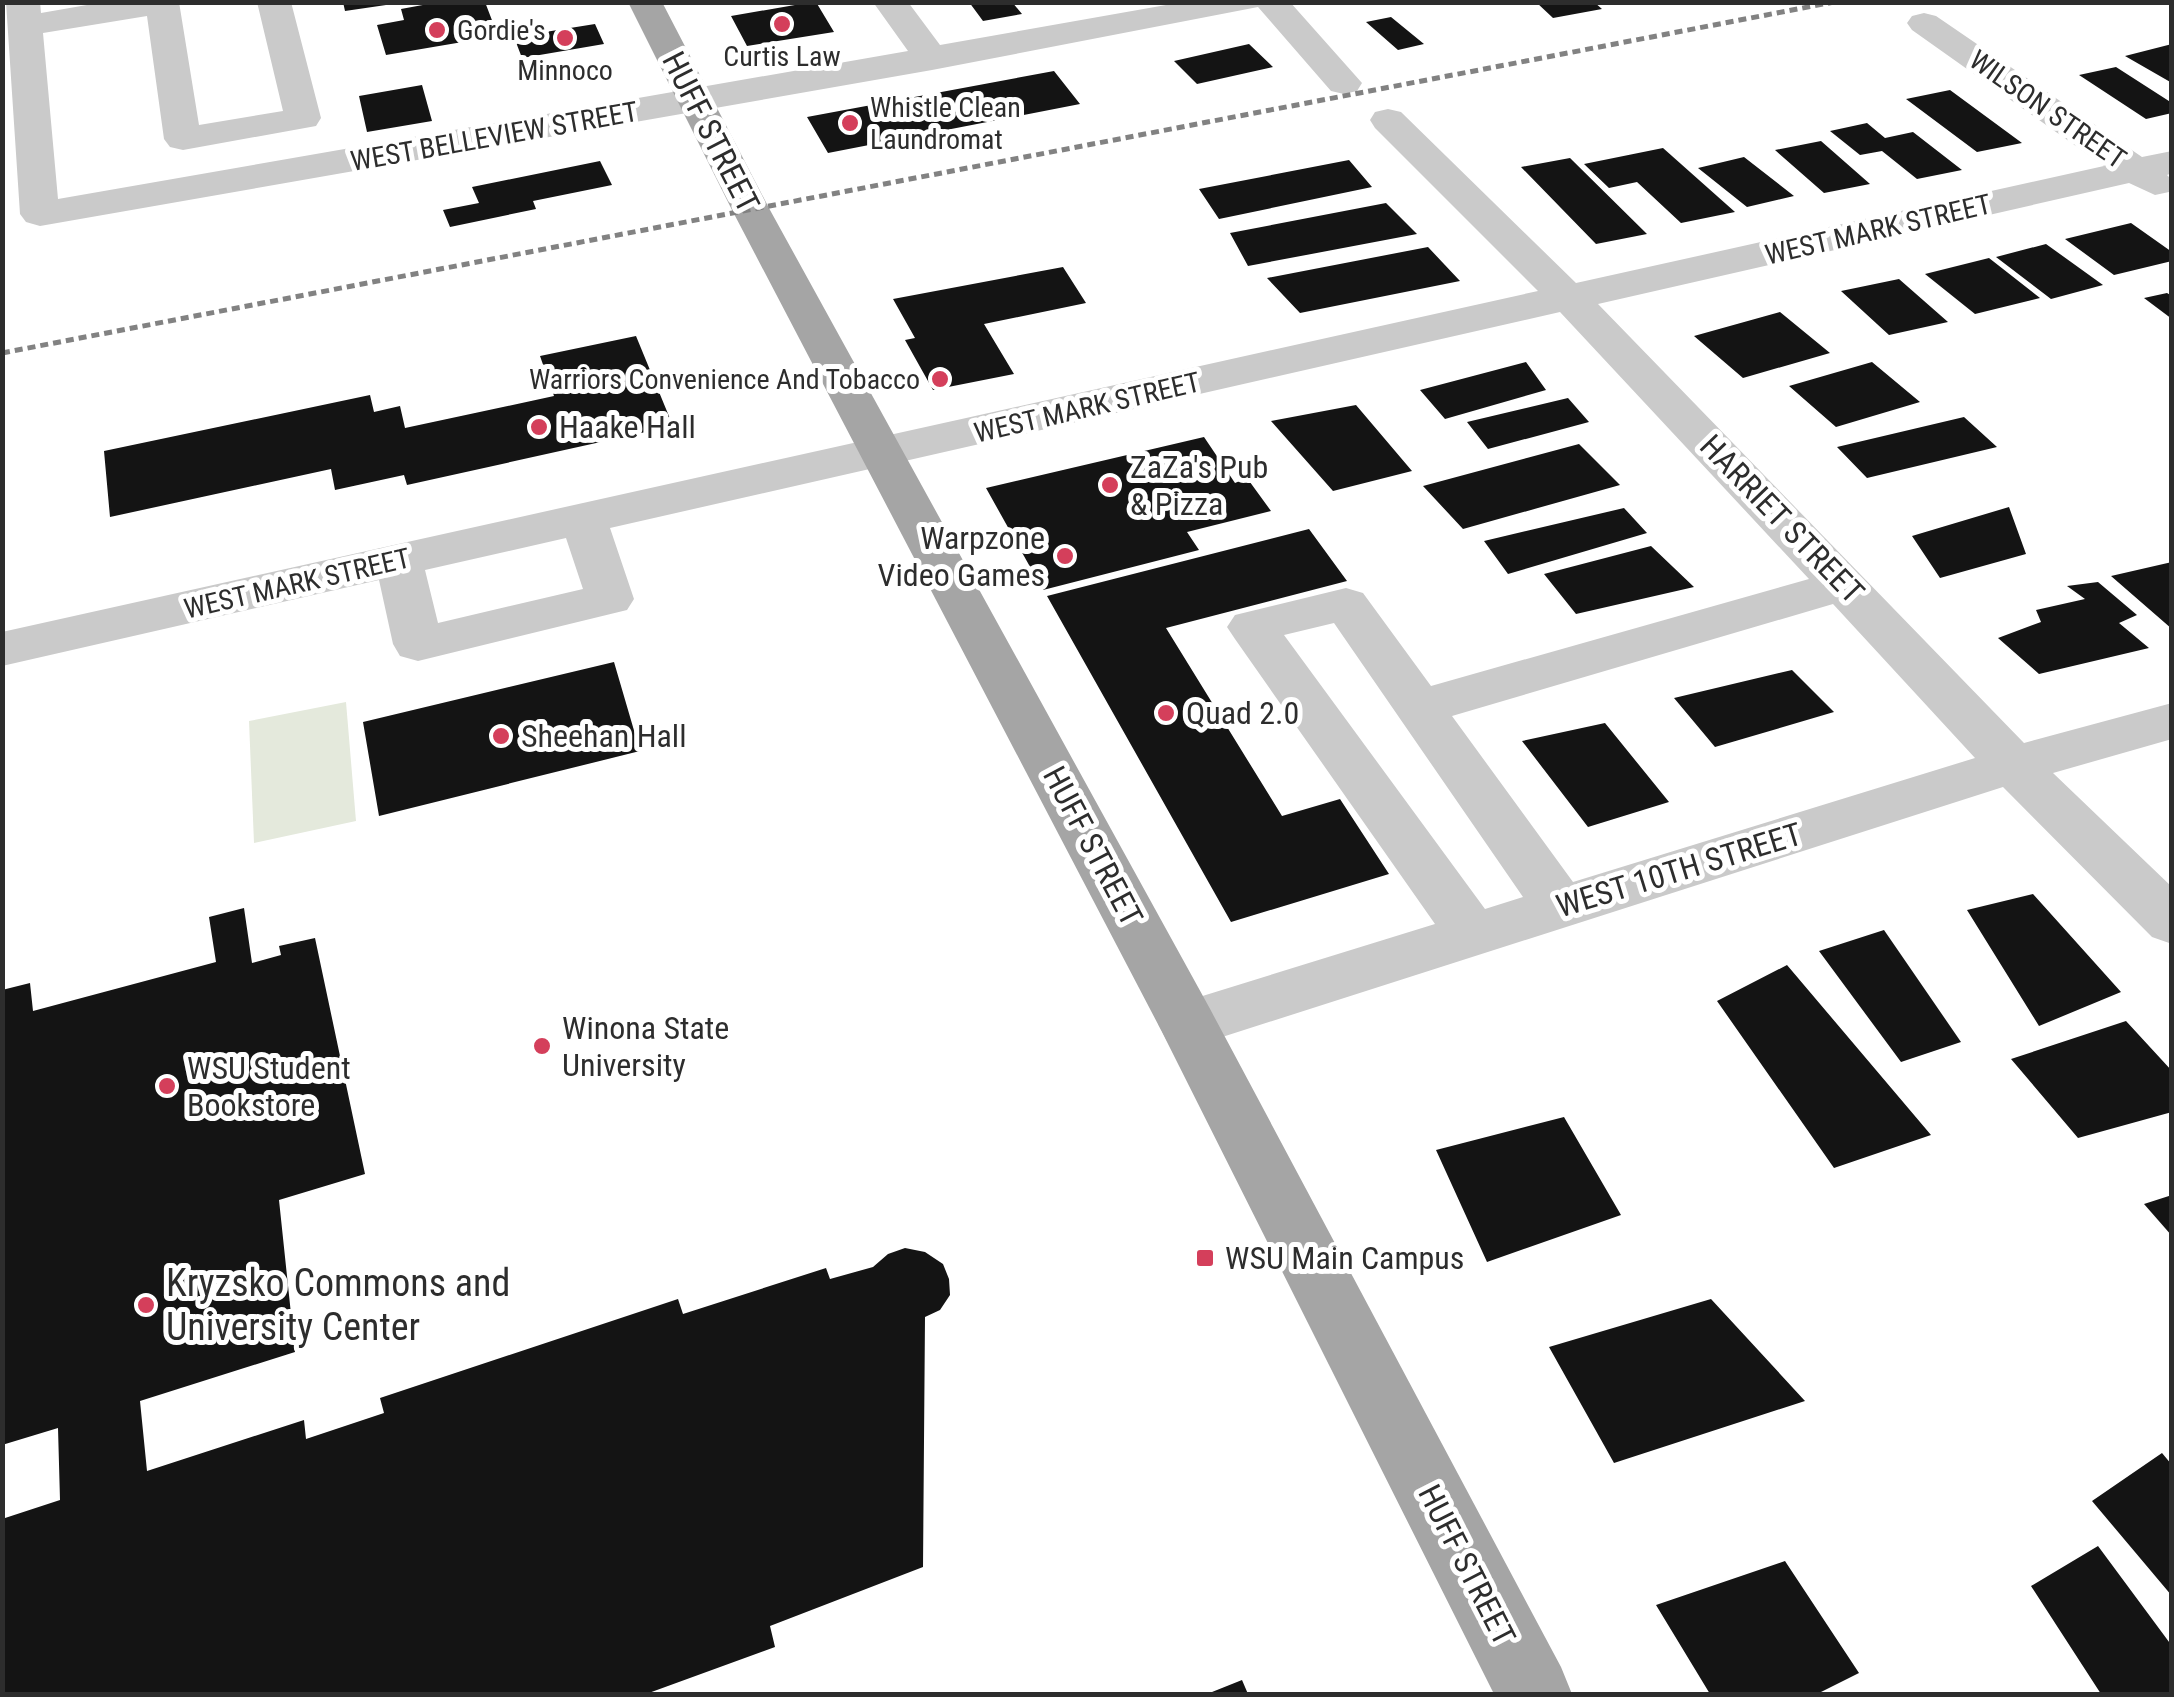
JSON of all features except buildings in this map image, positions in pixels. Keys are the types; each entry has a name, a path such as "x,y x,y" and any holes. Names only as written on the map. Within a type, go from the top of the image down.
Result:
{"main road":[{"name":"HUFF STREET","path":"654,4 695,102 1188,1024 1534,1694"}],"street":[{"path":"24,14 162,3 183,139 303,118 274,2"},
{"path":"890,2 932,59"},
{"name":"WEST BELLEVIEW STREET","path":"24,14 40,214 695,102 1244,2"},
{"path":"1272,2 1344,82"},
{"name":"WILSON STREET","path":"1924,22 2153,166 2172,195"},
{"name":"HARRIET STREET","path":"1388,120 1566,298 2013,765 2172,922"},
{"path":"234,130 245,179"},
{"name":"WEST MARK STREET","path":"2,649 2153,166"},
{"path":"399,560 418,644 610,599 584,519"},
{"path":"1417,708 1844,585"},
{"path":"1472,935 1252,627 1346,604 1560,907"},
{"name":"WEST 10TH STREET","path":"1188,1024 2013,765 2172,722"},
{"path":"1427,870 1511,841"}],"shaded area":[{"path":"346,702 356,821 254,843 249,721"}],"railway":[{"path":"2,353 1834,2"}],"place":[{"name":"Curtis Law","path":"782,24"},
{"name":"Gordie's","path":"437,30"},
{"name":"Minnoco","path":"565,38"},
{"name":"Whistle Clean Laundromat","path":"850,123"},
{"name":"Warriors Convenience And Tobacco","path":"940,379"},
{"name":"Haake Hall","path":"539,427"},
{"name":"ZaZa's Pub & Pizza","path":"1110,485"},
{"name":"Warpzone Video Games","path":"1065,556"},
{"name":"Quad 2.0","path":"1166,713"},
{"name":"Sheehan Hall","path":"501,736"},
{"name":"Winona State University","path":"542,1046"},
{"name":"WSU Student Bookstore","path":"167,1086"},
{"name":"WSU Main Campus","path":"1205,1258"},
{"name":"Kryzsko Commons and University Center","path":"146,1305"}]}
